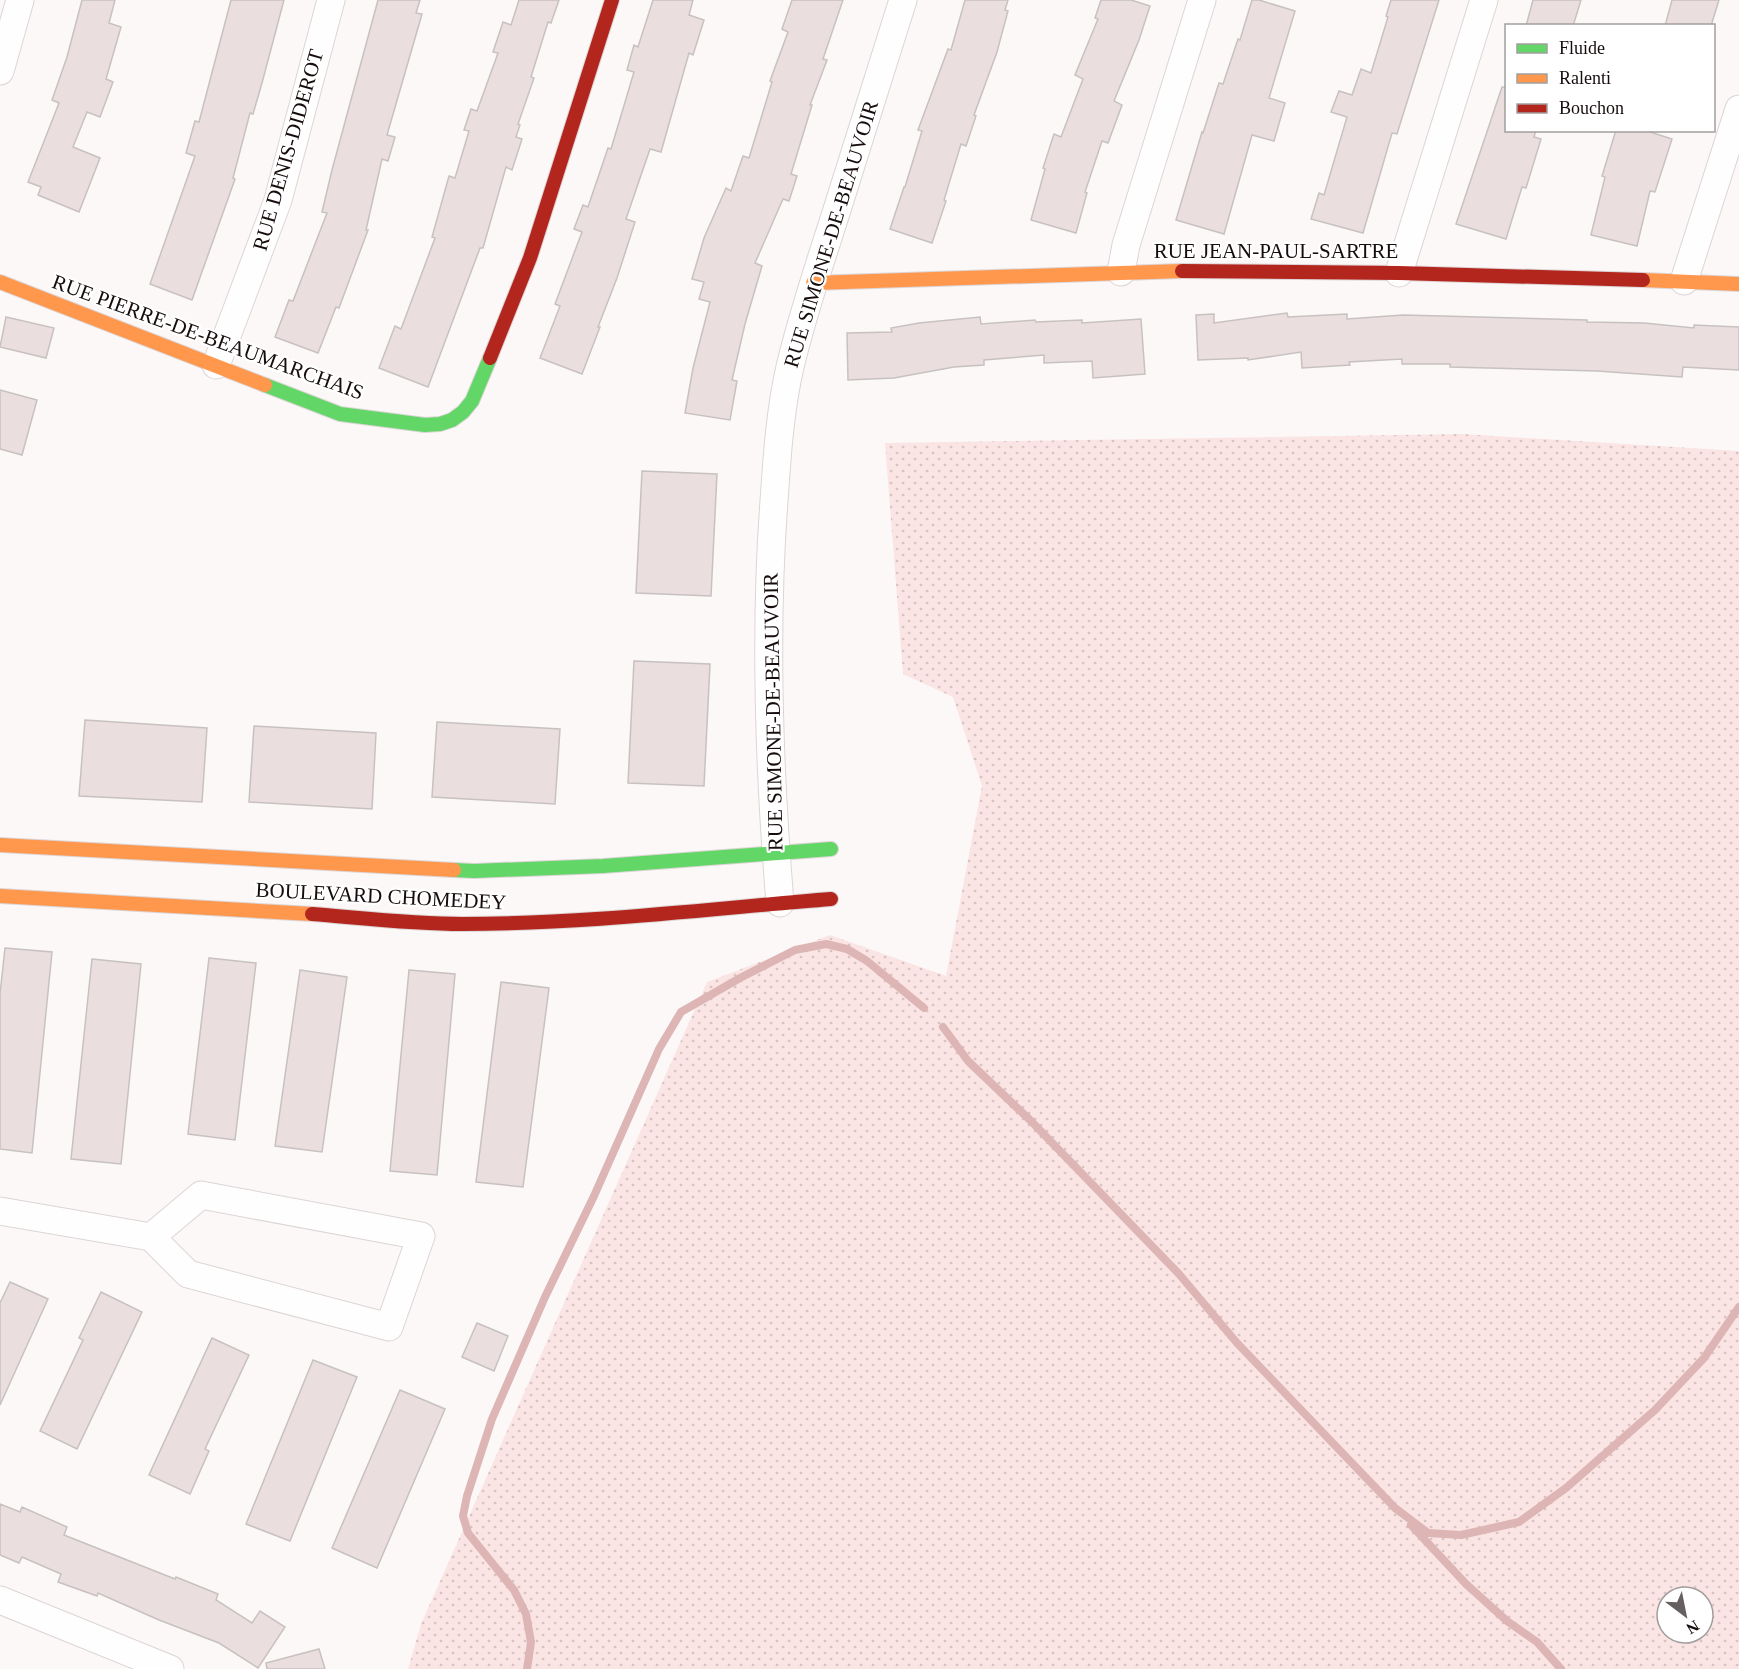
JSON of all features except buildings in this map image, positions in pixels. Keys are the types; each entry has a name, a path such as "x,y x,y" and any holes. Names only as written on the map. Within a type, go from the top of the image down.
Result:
{"street":[{"path":"0,72 20,0"},
{"name":"RUE DENIS-DIDEROT","path":"216,365 278,200 331,0"},
{"name":"RUE PIERRE-DE-BEAUMARCHAIS","path":"0,282 340,414 437,426 457,418 472,401 531,258 612,0"},
{"name":"RUE SIMONE-DE-BEAUVOIR","path":"780,903 776,853 768,629 770,550 776,471 790,369 813,283 903,0"},
{"path":"1121,272 1126,245 1202,0"},
{"path":"1399,273 1484,0"},
{"path":"1684,280 1739,109"},
{"name":"RUE JEAN-PAUL-SARTRE","path":"813,283 1121,272 1399,273 1684,280 1739,284"},
{"name":"BOULEVARD CHOMEDEY","path":"0,845 474,871 593,866 831,849"},
{"name":"BOULEVARD CHOMEDEY","path":"0,896 298,913 414,923 463,924 557,921 831,899"},
{"path":"0,1211 151,1237 189,1274 390,1327 421,1236 201,1195 151,1237"},
{"path":"0,1600 170,1669"}],"shaded area":[{"path":"1462,434 1739,451 1739,1669 408,1669 421,1624 707,982 830,935 946,976 982,786 953,697 903,674 885,443"}],"waterway":[{"path":"527,1669 531,1642 526,1614 514,1590 468,1533 463,1516 467,1496 492,1419 545,1297 594,1196 659,1049 681,1012 795,950 826,944 847,949 867,961 924,1008"},
{"path":"943,1027 968,1061 1031,1121 1179,1274 1237,1343 1395,1508 1428,1533 1461,1535 1519,1522 1566,1488 1655,1410 1704,1358 1739,1307"},
{"path":"1411,1525 1466,1584 1507,1621 1537,1642 1561,1669"}],"traffic: fast":[{"path":"265,385 340,414 425,425 440,424 452,420 472,401 490,358"},
{"path":"454,870 603,866 831,849"}],"traffic: slow":[{"path":"813,283 1182,271"},
{"path":"1643,280 1739,284"},
{"path":"0,282 265,385"},
{"path":"0,845 454,870"},
{"path":"0,896 312,914"}],"traffic: jam":[{"path":"490,358 530,258 612,0"},
{"path":"1182,271 1399,273 1643,280"},
{"path":"312,914 424,923 554,922 831,899"}]}
